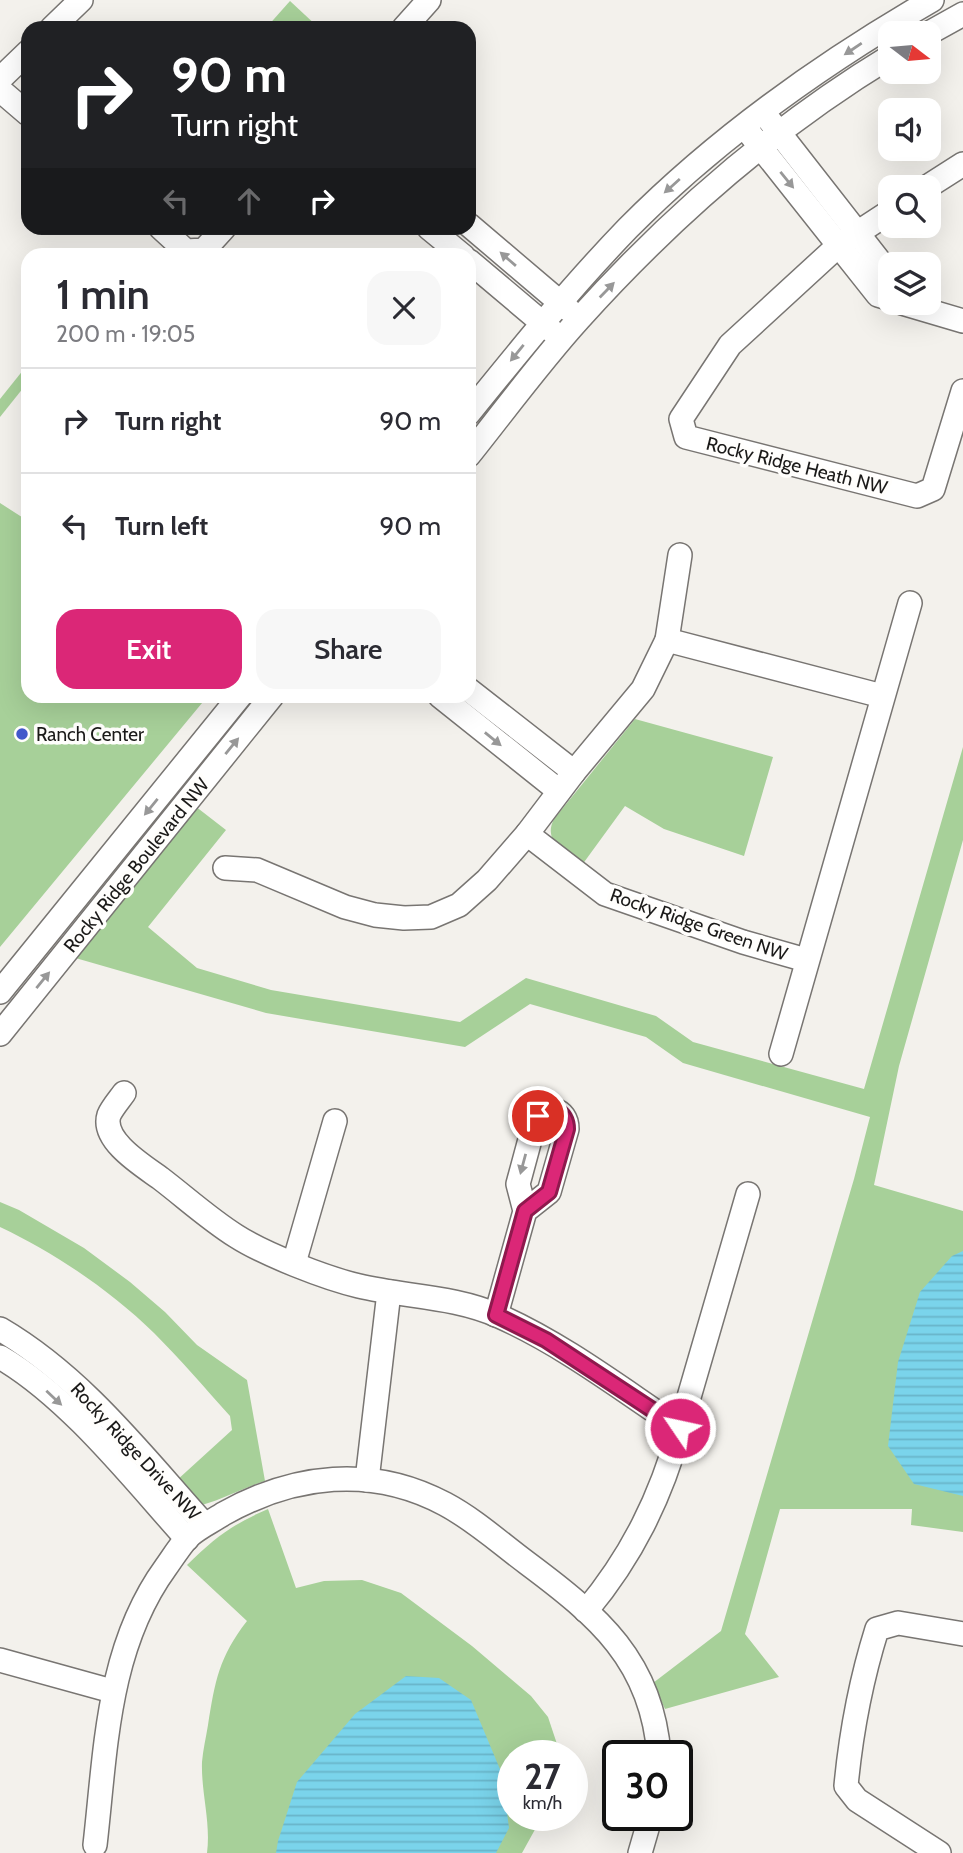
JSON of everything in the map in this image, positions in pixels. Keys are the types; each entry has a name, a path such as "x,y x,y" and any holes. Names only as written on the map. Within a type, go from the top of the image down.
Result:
{"street":[{"path":"59,21 81,0"},
{"path":"410,21 429,0"},
{"path":"476,404 560,301 629,227 707,155 762,112 884,28 932,0"},
{"path":"942,26 963,14"},
{"path":"0,79 21,59"},
{"path":"476,446 579,319 669,226 779,132 878,66"},
{"path":"0,90 21,108"},
{"path":"762,112 779,132 847,239 878,295"},
{"path":"744,127 847,239 878,265"},
{"path":"941,178 963,164"},
{"path":"847,239 878,219"},
{"path":"476,231 579,319"},
{"path":"169,235 183,248"},
{"path":"206,248 218,235"},
{"path":"438,235 453,248"},
{"name":"Rocky Ridge Heath NW","path":"847,239 730,345 681,419 686,437 917,496 933,489 963,391"},
{"path":"476,267 562,339"},
{"path":"941,313 963,321"},
{"path":"225,868 257,870 345,907 375,915 430,917 459,905 487,880 527,834 643,689 667,640 680,555"},
{"name":"Rocky Ridge Green NW","path":"780,1054 910,603"},
{"path":"667,640 882,696"},
{"path":"476,695 574,772"},
{"name":"Rocky Ridge Boulevard NW","path":"0,992 234,703"},
{"name":"Rocky Ridge Boulevard NW","path":"0,1034 266,703"},
{"path":"449,703 559,791"},
{"name":"Rocky Ridge Green NW","path":"527,834 605,894 743,942 806,960"},
{"path":"124,1093 110,1114 108,1125 111,1137 237,1237 294,1264 356,1285 389,1293 432,1296 496,1315 546,1340 680,1428"},
{"path":"294,1264 335,1121"},
{"path":"586,1611 617,1572 642,1531 664,1481 748,1195"},
{"path":"496,1315 525,1211"},
{"path":"367,1480 389,1293"},
{"name":"Rocky Ridge Drive NW","path":"0,1329 39,1369 101,1410 195,1531"},
{"name":"Rocky Ridge Drive NW","path":"0,1357 39,1369"},
{"path":"95,1845 112,1692 126,1643 150,1588 195,1531 259,1495 323,1479 367,1480 407,1488 453,1509 535,1569 613,1637 635,1667 654,1719 657,1740"},
{"path":"939,1853 857,1800 846,1786 848,1764 865,1667 877,1629 898,1623 963,1634"},
{"path":"0,1660 112,1692"},
{"path":"640,1853 646,1831"}],"green space":[{"path":"290,1 311,21 272,21"},
{"path":"21,373 21,391 0,417 0,399"},
{"path":"0,503 21,516 21,703 202,703 0,947"},
{"path":"635,719 773,757 744,856 664,829 625,806 582,865 553,840 551,827 554,819"},
{"path":"963,747 963,840 899,1066 874,1185 963,1211 963,1532 911,1525 912,1509 780,1509 745,1634 779,1677 665,1709 653,1683 721,1631 870,1117 683,1063 646,1037 530,1004 465,1047 266,1013 72,957 195,806 226,830 148,927 197,968 271,990 460,1022 526,978 656,1016 693,1042 864,1089"},
{"path":"0,1202 19,1210 84,1248 165,1312 197,1345 247,1380 265,1481 202,1505 176,1481 232,1430 230,1416 164,1343 119,1302 41,1248 0,1227"},
{"path":"268,1509 296,1588 324,1581 362,1580 401,1593 472,1646 531,1696 548,1717 556,1740 497,1740 497,1831 534,1831 522,1853 207,1853 208,1830 202,1762 213,1695 224,1658 247,1621 187,1565 224,1532"}],"water":[{"path":"963,1251 963,1496 914,1484 888,1446 898,1362 920,1292 952,1256"},
{"path":"406,1676 439,1678 471,1700 497,1762 497,1831 507,1831 496,1853 276,1853 297,1782 355,1714"}],"place":[{"name":"Ranch Center","path":"22,734"}],"route":[{"path":"538,1116 547,1110 558,1111 566,1118 567,1129 549,1192 525,1211 496,1315 546,1340 680,1428"}]}
